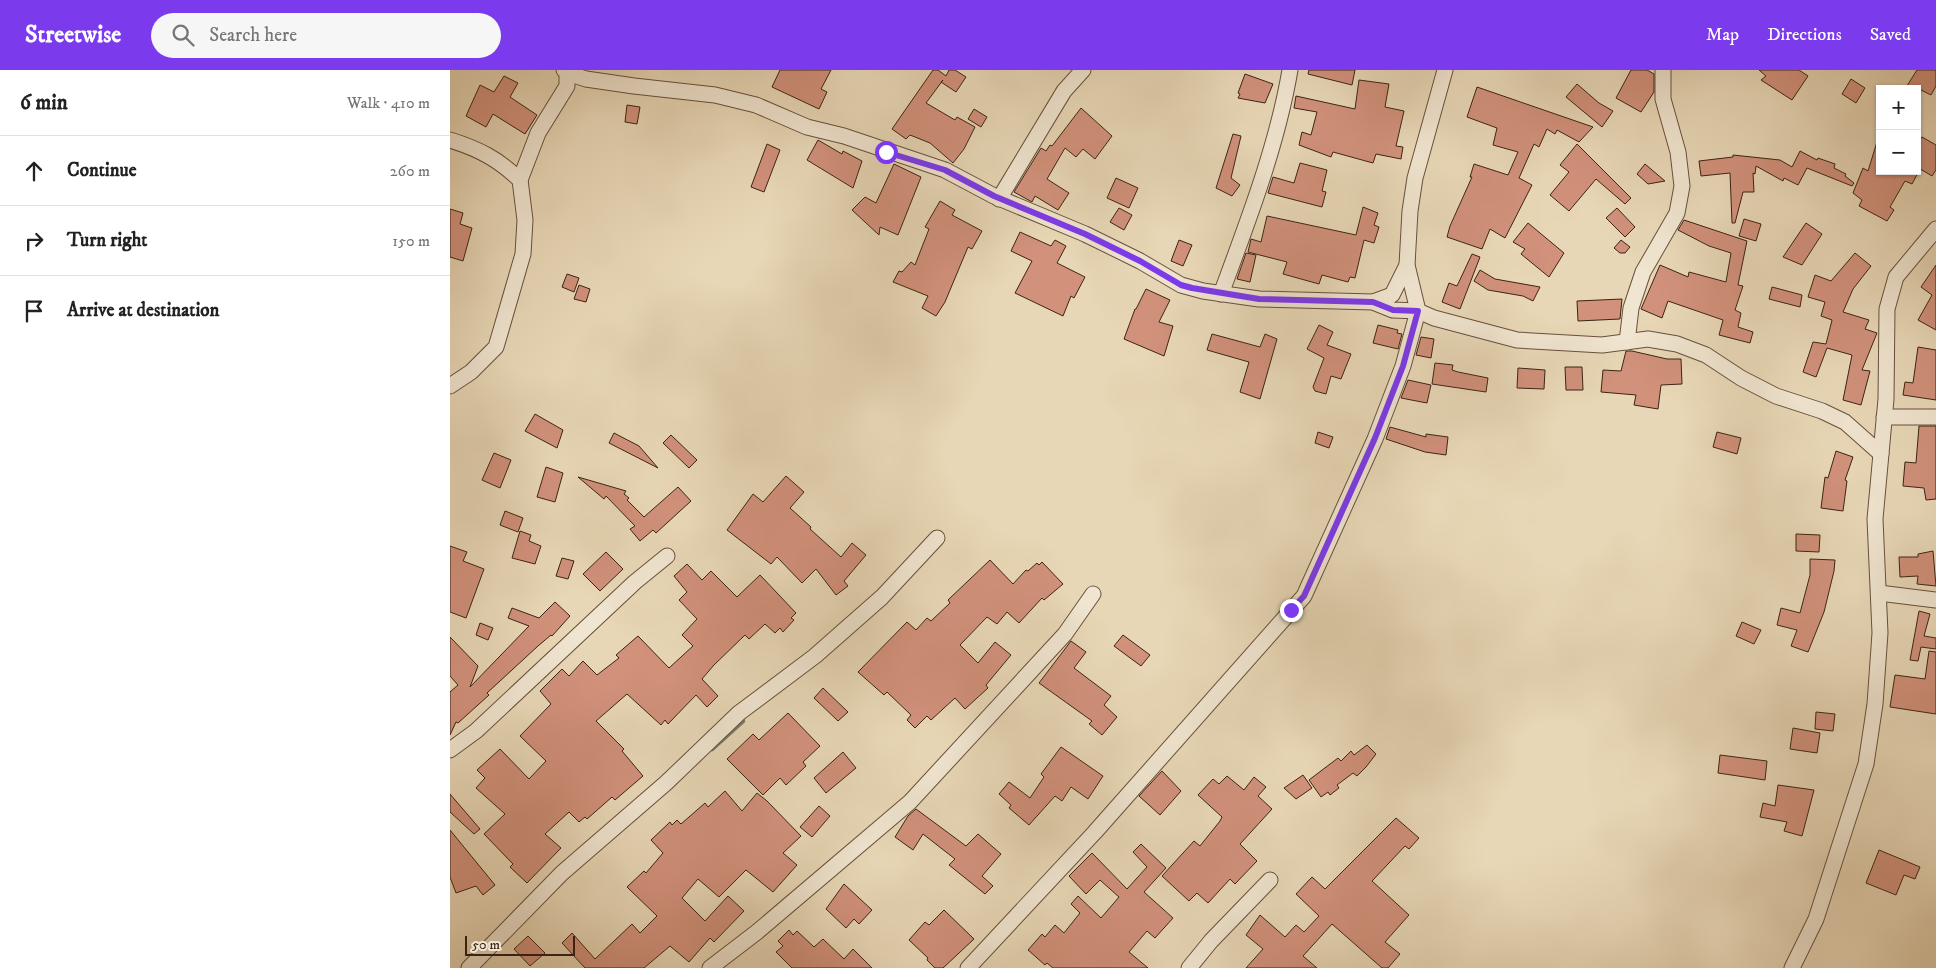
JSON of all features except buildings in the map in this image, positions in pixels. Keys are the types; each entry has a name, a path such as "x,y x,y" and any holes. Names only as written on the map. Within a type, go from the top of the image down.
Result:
{"street":[{"path":"999,199 1064,91 1083,70"},
{"path":"1221,294 1248,221 1270,149 1290,70"},
{"path":"968,968 1095,832 1304,596 1375,438 1403,366 1418,311 1407,264 1410,211 1415,178 1445,70"},
{"path":"1627,342 1631,308 1644,272 1678,213 1682,186 1678,152 1663,99 1664,70"},
{"path":"450,386 471,372 496,346 523,254 524,220 520,180 538,133 567,86 565,72 586,79 715,95 756,104 807,127 844,136 945,170 999,199 1093,238 1140,261 1181,285 1221,294 1259,299 1373,302 1393,310 1418,311 1434,318 1517,340 1602,345 1648,339 1676,344 1706,355 1741,378 1776,396 1822,411 1845,422 1881,454"},
{"path":"450,140 472,147 502,162 520,180"},
{"path":"1792,968 1816,919 1866,764 1875,704 1880,633 1875,519 1884,416 1887,309 1896,277 1936,229"},
{"path":"1373,302 1392,295 1407,264"},
{"path":"1884,416 1936,417"},
{"path":"469,968 562,873 666,783 739,712 815,656 882,597 936,538"},
{"path":"450,750 476,731 635,582 667,556"},
{"path":"1879,593 1936,600"},
{"path":"710,968 758,932 910,802 1065,634 1093,594"},
{"path":"1189,968 1210,940 1270,880"}],"waterway":[{"path":"712,749 743,721"}],"route":[{"path":"886,152 945,170 994,196 1038,216 1085,234 1140,261 1181,285 1203,291 1259,299 1290,298 1373,302 1393,310 1418,311 1403,366 1375,438 1304,596 1291,610"}]}
